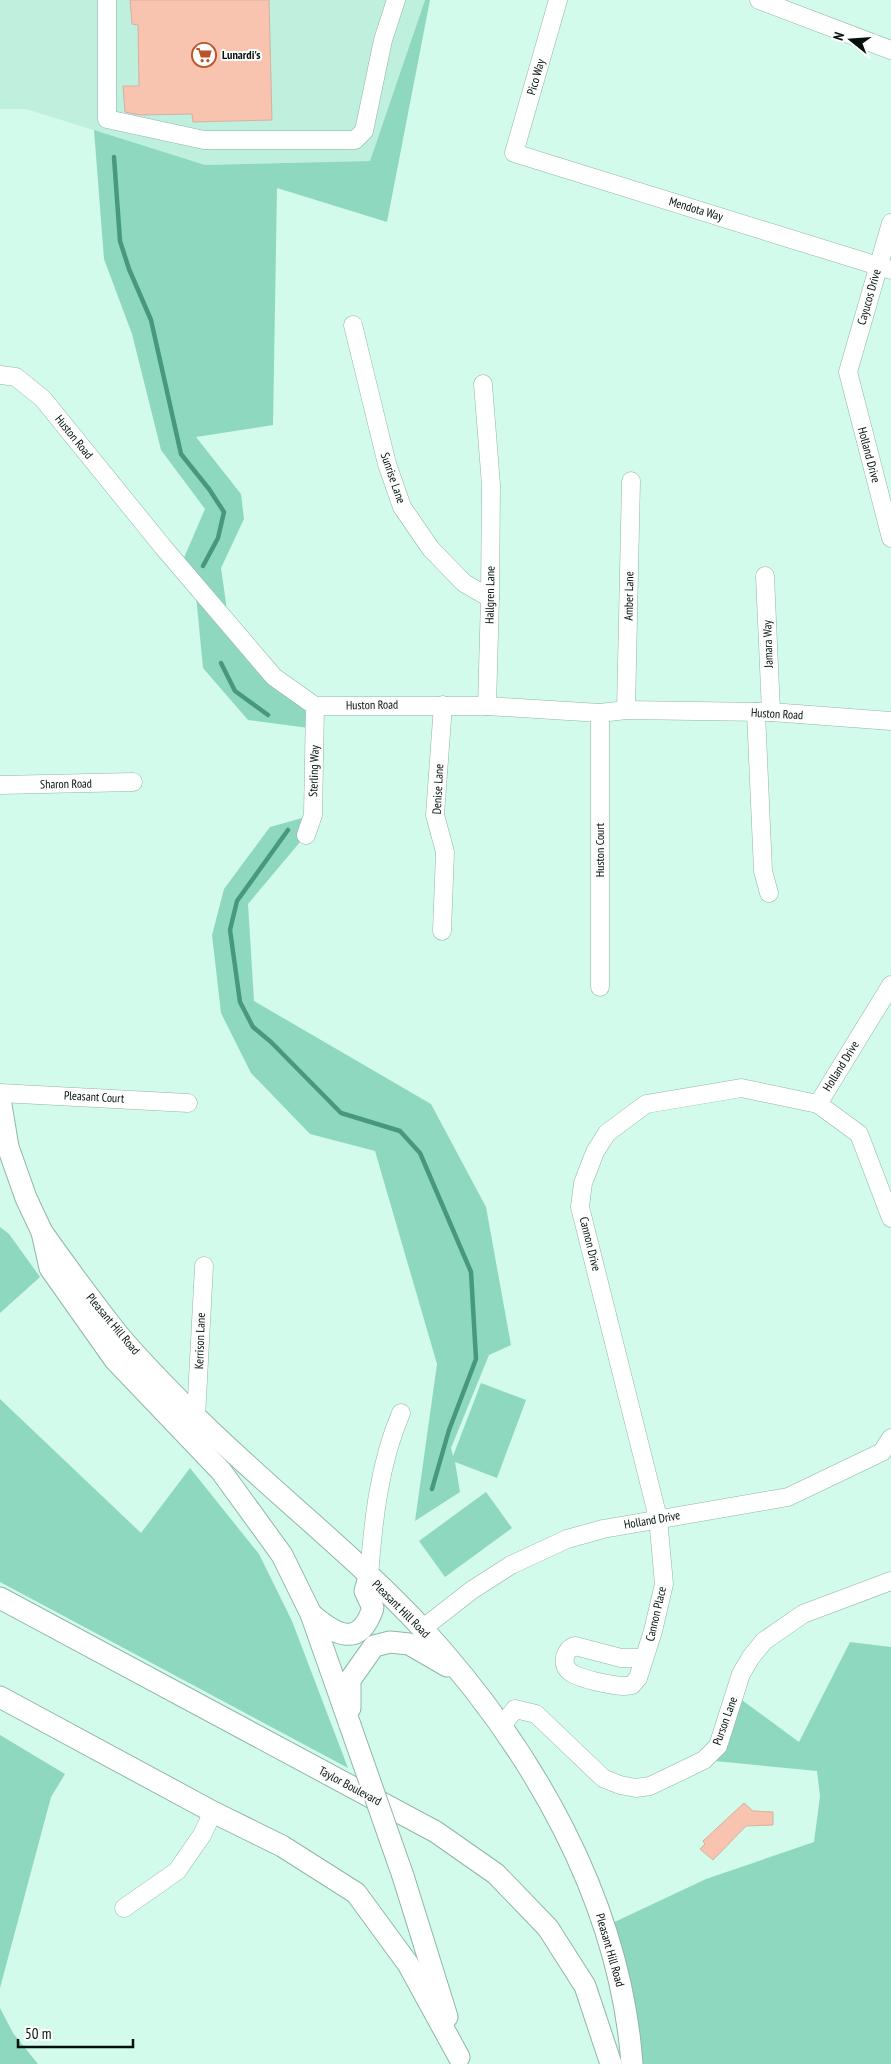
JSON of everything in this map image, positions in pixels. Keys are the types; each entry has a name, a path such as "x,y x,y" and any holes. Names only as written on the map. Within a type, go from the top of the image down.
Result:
{"main road":[{"name":"Pleasant Hill Road","path":"0,1099 8,1148 9,1175 42,1232 118,1334 196,1417 369,1577 422,1629 460,1673 501,1727 548,1798 593,1892 618,1972 630,2032 632,2064"},
{"name":"Pleasant Hill Road","path":"42,1232 50,1268 109,1352 221,1471 282,1555 311,1614 403,1876 461,2060"},
{"path":"311,1614 333,1631 347,1635 358,1632 366,1625 373,1608 365,1591 369,1577"},
{"name":"Taylor Boulevard","path":"0,1598 436,1832 496,1874 548,1928 585,1986 611,2064"},
{"path":"350,1725 350,1680 374,1646 390,1642 409,1644 460,1673"},
{"path":"0,1697 213,1812 282,1846 356,1893 408,1964 461,2060"}],"street":[{"path":"107,0 107,120 204,140 355,140 364,131 383,40 396,0"},
{"name":"Pico Way","path":"514,153 558,0"},
{"path":"758,0 891,50"},
{"name":"Mendota Way","path":"514,153 885,268"},
{"name":"Cayucos Drive","path":"848,372 885,268 891,223"},
{"name":"Sunrise Lane","path":"353,325 386,464 402,507 431,549 464,583 490,598"},
{"name":"Holland Drive","path":"848,372 891,538"},
{"name":"Huston Road","path":"0,375 16,377 43,399 163,547 274,677 315,706 487,706 600,713 626,710 763,712 891,721"},
{"name":"Hallgren Lane","path":"483,384 491,485 487,706"},
{"name":"Amber Lane","path":"626,710 631,481"},
{"name":"Jamara Way","path":"765,576 763,871 769,893"},
{"name":"Denise Lane","path":"442,931 446,852 435,816 443,705"},
{"name":"Sterling Way","path":"306,835 313,815 315,706"},
{"name":"Huston Court","path":"600,713 600,987"},
{"name":"Sharon Road","path":"0,785 132,782"},
{"name":"Holland Drive","path":"891,985 818,1104 859,1134 891,1218"},
{"name":"Cannon Drive","path":"658,1518 580,1207 583,1184 595,1152 607,1133 646,1104 741,1088 818,1104"},
{"name":"Pleasant Court","path":"0,1092 188,1102"},
{"name":"Kerrison Lane","path":"196,1417 204,1266"},
{"path":"369,1577 382,1476 390,1438 401,1413"},
{"name":"Holland Drive","path":"422,1629 472,1590 511,1565 567,1539 603,1529 658,1518 788,1497 882,1452 891,1438"},
{"name":"Cannon Place","path":"644,1658 621,1658 575,1646 567,1652 564,1663 566,1668 577,1676 620,1687 632,1685 638,1678 653,1630 664,1584 658,1518"},
{"name":"Purson Lane","path":"501,1727 515,1709 536,1714 603,1778 620,1785 636,1788 650,1786 704,1760 718,1746 741,1674 751,1657 764,1641 803,1614 891,1581"},
{"path":"124,1908 177,1871 202,1834 213,1812"}],"shaded area":[{"path":"0,0 425,0 370,161 205,165 26,109 0,109"},
{"path":"425,0 430,0 387,222 277,188 273,425 196,437 241,494 244,519 221,568 229,624 315,706 316,729 248,720 203,668 195,585 180,567 205,509 161,450 132,334 104,259 94,130 205,165 370,161"},
{"path":"313,815 306,835 248,904 254,1001 431,1104 486,1207 511,1345 489,1355 451,1448 453,1456 481,1383 526,1400 497,1478 455,1462 460,1492 415,1521 437,1364 375,1151 310,1134 251,1073 221,1013 212,935 224,889 270,827"},
{"path":"0,1227 9,1234 40,1277 0,1313"},
{"path":"0,1399 141,1533 190,1468 259,1554 292,1621 348,1768 0,1582"},
{"path":"486,1492 512,1528 445,1577 419,1541"},
{"path":"850,1642 891,1647 891,2064 632,2064 604,1927 706,1879 814,1842 820,1796 817,1771 704,1760 735,1695 799,1742"},
{"path":"0,1735 65,1774 51,1797 0,1988"},
{"path":"0,2008 13,2033 38,2064 0,2064"}],"building":[{"name":"Lunardi's","path":"130,0 269,0 272,120 193,122 192,114 140,115 125,112 123,86 139,86 138,25 132,24"},
{"path":"744,1803 753,1811 773,1812 773,1825 746,1826 713,1860 700,1849 705,1844 703,1841"}],"waterway":[{"path":"114,157 120,241 129,269 151,320 181,454 209,489 224,512 218,538 203,566"},
{"path":"221,663 235,691 268,715"},
{"path":"288,830 237,901 230,930 240,1002 253,1027 271,1042 341,1113 400,1131 420,1153 471,1272 476,1359 449,1430 432,1489"}],"place":[{"name":"Lunardi's","path":"204,55"}]}
